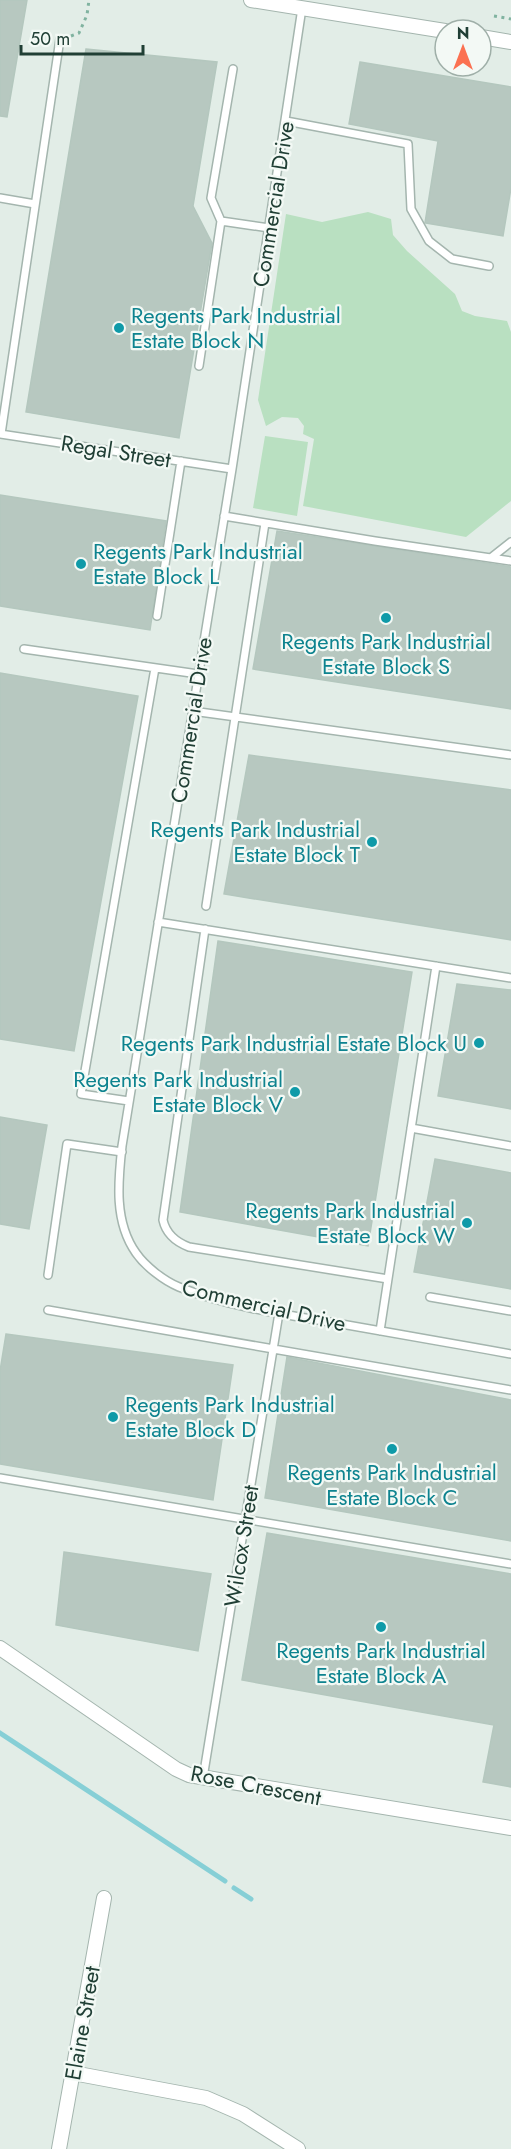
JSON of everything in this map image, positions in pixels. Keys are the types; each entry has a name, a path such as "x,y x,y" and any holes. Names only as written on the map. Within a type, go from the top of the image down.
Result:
{"street":[{"path":"251,0 433,30"},
{"path":"493,39 511,42"},
{"name":"Rose Crescent","path":"0,1648 176,1769 189,1775 511,1828"},
{"name":"Elaine Street","path":"59,2149 104,1898"},
{"path":"73,2073 206,2098 243,2114 298,2149"}],"lane":[{"name":"Commercial Drive","path":"302,8 232,469 129,1101 119,1179 120,1212 127,1236 137,1254 152,1269 176,1286 207,1296 279,1313 511,1354"},
{"path":"0,434 60,39"},
{"path":"200,366 221,221 212,198 233,69"},
{"path":"286,121 408,144 411,209 429,241 452,259 489,266"},
{"path":"0,198 35,204"},
{"path":"221,221 269,228"},
{"name":"Regal Street","path":"0,434 232,469"},
{"path":"157,616 181,461"},
{"path":"224,516 511,561"},
{"path":"206,906 265,523"},
{"path":"492,557 511,542"},
{"path":"24,649 198,674"},
{"path":"129,1101 81,1094 155,668"},
{"path":"192,711 511,755"},
{"path":"158,922 511,978"},
{"path":"205,929 163,1220 165,1228 180,1244 189,1247 388,1279"},
{"path":"380,1331 436,966"},
{"path":"411,1128 511,1146"},
{"path":"48,1275 67,1144 122,1152"},
{"path":"430,1297 511,1311"},
{"path":"48,1310 511,1390"},
{"name":"Wilcox Street","path":"203,1778 279,1313"},
{"path":"0,1478 511,1564"}],"path":[{"path":"60,39 79,33 87,15 89,0"},
{"path":"494,16 511,19"}],"green space":[{"path":"368,212 391,219 393,235 407,251 455,294 462,311 475,316 507,321 511,332 511,501 466,537 303,506 314,439 303,434 304,426 298,418 282,417 266,426 258,400 286,214 322,222"},
{"path":"265,436 308,442 297,516 253,508"}],"building":[{"path":"0,0 27,0 7,117 0,116"},
{"name":"Regents Park Industrial Estate Block N","path":"86,49 217,62 193,206 212,243 179,438 26,412"},
{"path":"360,62 433,74 433,78 457,78 511,87 511,188 503,236 425,223 438,141 349,124"},
{"name":"Regents Park Industrial Estate Block L","path":"0,495 166,521 150,630 0,606"},
{"name":"Regents Park Industrial Estate Block S","path":"277,531 511,567 511,709 253,669"},
{"path":"0,673 138,696 74,1051 0,1039"},
{"name":"Regents Park Industrial Estate Block T","path":"249,755 511,790 511,940 224,894"},
{"name":"Regents Park Industrial Estate Block V","path":"218,941 412,972 368,1246 180,1212"},
{"name":"Regents Park Industrial Estate Block U","path":"457,984 511,990 511,1109 438,1096"},
{"path":"0,1117 47,1125 29,1229 0,1224"},
{"name":"Regents Park Industrial Estate Block W","path":"435,1159 511,1173 511,1289 414,1272"},
{"name":"Regents Park Industrial Estate Block D","path":"6,1334 233,1365 213,1500 0,1464 0,1371"},
{"name":"Regents Park Industrial Estate Block C","path":"287,1357 511,1400 511,1541 265,1498"},
{"name":"Regents Park Industrial Estate Block A","path":"267,1533 511,1574 511,1787 483,1782 494,1725 242,1680"},
{"path":"64,1552 211,1574 198,1651 56,1625"}],"waterway":[{"path":"0,1733 225,1881"},
{"path":"234,1888 251,1899"}],"place":[{"name":"Regents Park Industrial Estate Block N","path":"119,328"},
{"name":"Regents Park Industrial Estate Block L","path":"81,564"},
{"name":"Regents Park Industrial Estate Block S","path":"386,618"},
{"name":"Regents Park Industrial Estate Block T","path":"372,842"},
{"name":"Regents Park Industrial Estate Block U","path":"479,1043"},
{"name":"Regents Park Industrial Estate Block V","path":"295,1092"},
{"name":"Regents Park Industrial Estate Block W","path":"467,1223"},
{"name":"Regents Park Industrial Estate Block D","path":"113,1417"},
{"name":"Regents Park Industrial Estate Block C","path":"392,1449"},
{"name":"Regents Park Industrial Estate Block A","path":"381,1627"}]}
